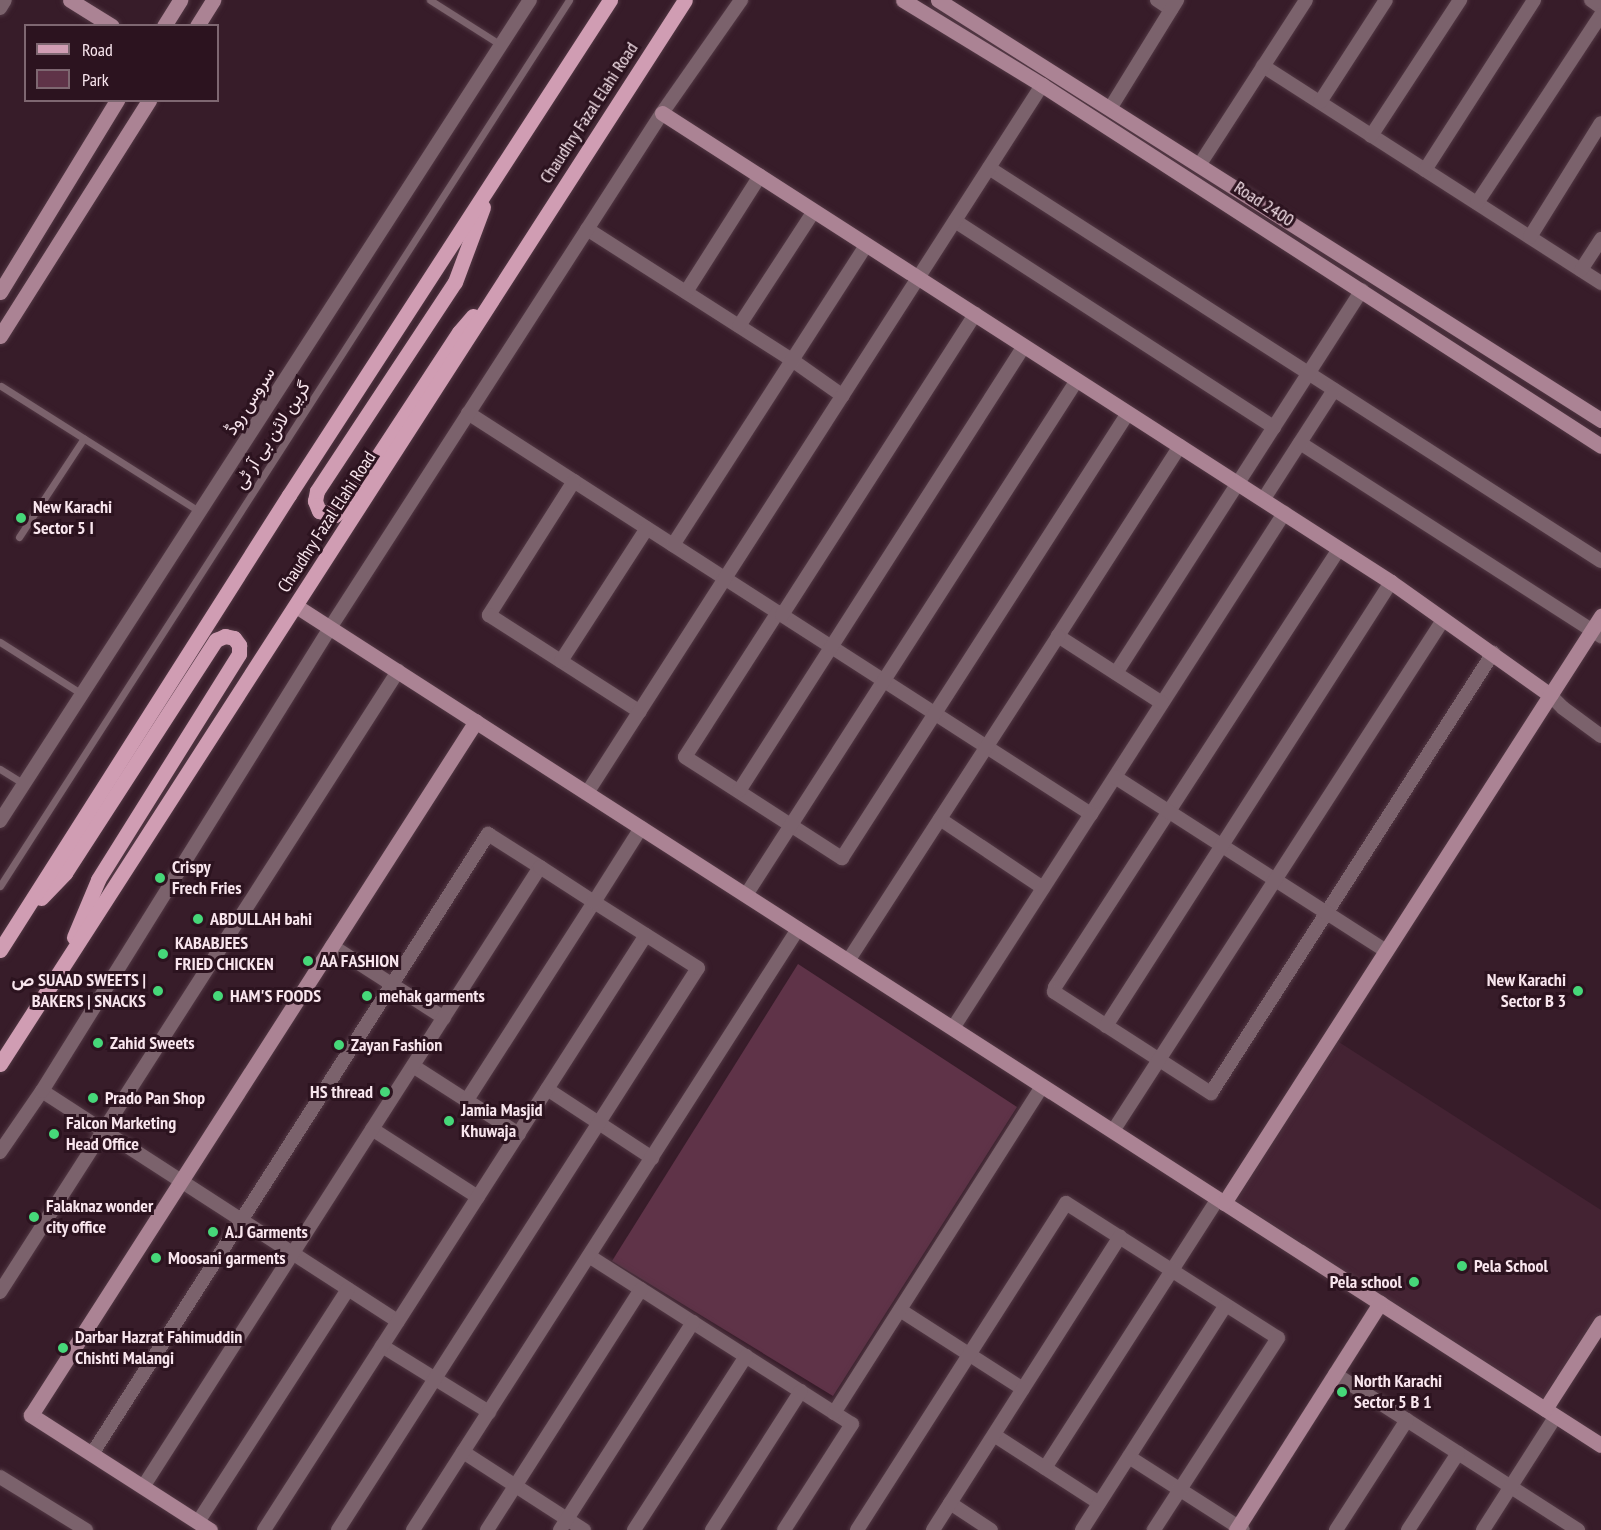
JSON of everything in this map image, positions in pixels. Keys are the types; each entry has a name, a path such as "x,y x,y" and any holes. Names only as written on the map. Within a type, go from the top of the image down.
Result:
{"main road":[{"path":"0,950 610,0"},
{"name":"Chaudhry Fazal Elahi Road","path":"0,1064 685,0"},
{"path":"493,180 455,282 317,490 315,501 319,511 335,515 344,509 459,332 512,270"},
{"path":"18,921 65,873 216,640 225,636 234,638 239,645 239,654 98,880 58,974"}],"street":[{"path":"0,8 5,0"},
{"path":"165,24 180,0"},
{"path":"198,24 213,0"},
{"name":"سروس روڈ","path":"0,821 530,0"},
{"path":"0,1152 42,1091 330,628 468,413 662,113 741,0"},
{"name":"Road 2400","path":"903,0 1042,85 1601,446"},
{"name":"Road 2400","path":"938,0 1111,107 1601,420"},
{"path":"1111,107 1174,4 1157,0"},
{"path":"1200,164 1306,0"},
{"path":"1320,102 1386,0"},
{"path":"1371,136 1460,0"},
{"path":"1425,170 1534,0"},
{"path":"1590,0 1601,7"},
{"path":"76,2 109,24"},
{"path":"1477,203 1601,15"},
{"path":"1263,66 1601,283"},
{"path":"587,793 1042,85"},
{"path":"0,292 116,102"},
{"path":"0,336 148,102"},
{"path":"662,113 1391,582 1550,694 1563,708 1601,736"},
{"path":"1530,237 1601,123"},
{"path":"989,168 1601,561"},
{"path":"686,292 760,176"},
{"path":"739,326 814,210"},
{"path":"955,221 1274,427"},
{"path":"587,229 792,360 843,396"},
{"path":"1581,270 1601,239"},
{"path":"673,545 866,244"},
{"path":"1116,673 1362,290"},
{"path":"975,314 685,757 842,858 1128,413"},
{"path":"739,791 1024,346"},
{"path":"746,895 1077,380"},
{"path":"1263,500 1334,390"},
{"path":"468,413 1091,814"},
{"path":"1300,443 1596,633"},
{"path":"848,961 1180,446"},
{"path":"574,482 489,615 640,712"},
{"path":"953,1028 1284,513"},
{"path":"561,662 646,528"},
{"path":"1339,549 1170,813 1055,987 1054,992 1211,1093 1493,653"},
{"path":"1106,1026 1391,582"},
{"path":"296,606 1601,1445"},
{"path":"1045,1468 1172,1270 1221,1201 1386,951 1550,694 1596,633 1601,616"},
{"path":"1113,1131 1443,620"},
{"path":"1058,636 1162,703"},
{"path":"0,1292 398,671"},
{"path":"348,1288 204,1526 32,1415 476,722"},
{"path":"1114,777 1386,951"},
{"path":"940,819 1043,888"},
{"path":"467,1100 641,828"},
{"path":"92,1454 488,834 698,968 338,1530"},
{"path":"143,1487 540,867"},
{"path":"413,1530 798,929"},
{"path":"264,1530 646,935"},
{"path":"332,946 444,1018"},
{"path":"413,1066 519,1134"},
{"path":"834,1413 1042,1086"},
{"path":"547,1089 652,1158"},
{"path":"42,1091 398,1321"},
{"path":"372,1129 478,1197"},
{"path":"857,1530 1066,1203 1278,1338 1154,1530"},
{"path":"933,1530 1120,1237"},
{"path":"589,1256 852,1424 784,1530"},
{"path":"487,1530 641,1289"},
{"path":"1129,1457 1239,1529 1380,1303"},
{"path":"1082,1530 1226,1305"},
{"path":"900,1310 1023,1389"},
{"path":"563,1524 693,1322"},
{"path":"1483,1530 1511,1487 1601,1322"},
{"path":"382,1346 489,1412"},
{"path":"634,1530 746,1356"},
{"path":"1335,1374 1511,1487 1558,1525 1578,1530"},
{"path":"712,1530 801,1391"},
{"path":"1336,1530 1407,1420"},
{"path":"993,1435 1099,1503"},
{"path":"463,1452 515,1486 563,1524 584,1530"},
{"path":"1408,1530 1458,1453"},
{"path":"0,1477 86,1530"},
{"path":"950,1503 991,1530"}],"lane":[{"path":"430,0 501,45"},
{"name":"گرین لائن بی آر ٹی","path":"0,886 569,0"},
{"path":"1,386 200,512"},
{"path":"19,537 84,438"},
{"path":"0,642 82,694"},
{"path":"0,769 24,784"}],"shaded area":[{"name":"Pela School","path":"1331,1037 1601,1210 1601,1322 1545,1409 1224,1203"}],"green space":[{"path":"798,964 1017,1107 833,1396 612,1261"}],"place":[{"name":"New Karachi Sector 5 I","path":"21,518"},
{"name":"Crispy Frech Fries","path":"160,878"},
{"name":"ABDULLAH bahi","path":"198,919"},
{"name":"KABABJEES FRIED CHICKEN","path":"163,954"},
{"name":"AA FASHION","path":"308,961"},
{"name":"ص SUAAD SWEETS | BAKERS | SNACKS","path":"158,991"},
{"name":"New Karachi Sector B 3","path":"1578,991"},
{"name":"HAM'S FOODS","path":"218,996"},
{"name":"mehak garments","path":"367,996"},
{"name":"Zahid Sweets","path":"98,1043"},
{"name":"Zayan Fashion","path":"339,1045"},
{"name":"HS thread","path":"385,1092"},
{"name":"Prado Pan Shop","path":"93,1098"},
{"name":"Jamia Masjid Khuwaja","path":"449,1121"},
{"name":"Falcon Marketing Head Office","path":"54,1134"},
{"name":"Falaknaz wonder city office","path":"34,1217"},
{"name":"A.J Garments","path":"213,1232"},
{"name":"Moosani garments","path":"156,1258"},
{"name":"Pela School","path":"1462,1266"},
{"name":"Pela school","path":"1414,1282"},
{"name":"Darbar Hazrat Fahimuddin Chishti Malangi","path":"63,1348"},
{"name":"North Karachi Sector 5 B 1","path":"1342,1392"}]}
